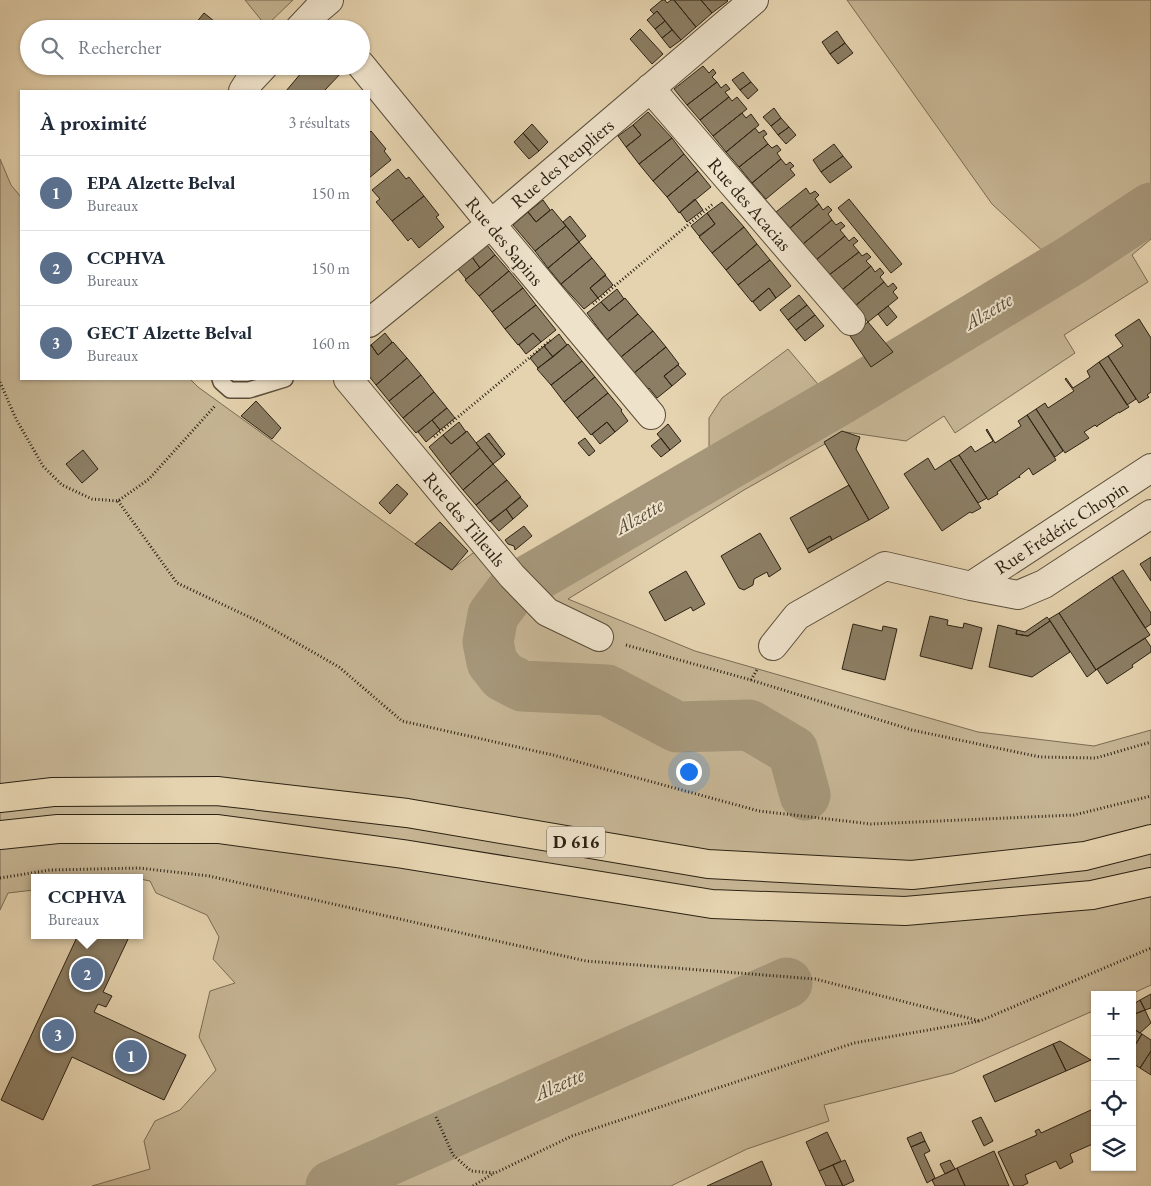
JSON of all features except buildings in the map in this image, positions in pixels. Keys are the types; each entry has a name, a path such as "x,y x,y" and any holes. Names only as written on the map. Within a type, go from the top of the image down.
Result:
{"main road":[{"name":"D 616","path":"0,798 53,792 217,791 407,813 708,864 912,874 1085,856 1151,839"},
{"name":"D 616","path":"0,835 58,829 218,829 404,854 712,904 905,912 1092,895 1151,882"}],"street":[{"name":"Rue des Peupliers","path":"370,322 491,224 754,0"},
{"path":"244,90 256,75"},
{"name":"Rue des Sapins","path":"369,75 650,415"},
{"name":"Rue des Acacias","path":"650,88 851,320"},
{"name":"Rue des Tilleuls","path":"349,380 512,576 546,612 599,637"},
{"name":"Rue Frédéric Chopin","path":"971,586 1151,468"},
{"name":"Rue Frédéric Chopin","path":"773,646 797,616 885,566 1018,595 1044,584 1151,514"}],"lane":[{"path":"225,385 249,390 282,380"}],"path":[{"path":"0,382 16,419 43,466 62,485 92,499 118,500 148,479 225,385"},
{"path":"118,500 177,583 262,623 339,667 402,721 553,755 759,811 871,824 1074,815 1151,796"},
{"path":"599,637 750,680 912,730 1040,758 1096,758 1151,742"},
{"path":"0,878 50,870 139,868 209,876 586,961 815,979 980,1021"},
{"path":"473,1186 495,1173 572,1136 854,1042 980,1021 1151,948"},
{"path":"436,1117 453,1155 471,1171 495,1173"}],"shaded area":[{"path":"245,0 293,0 272,20 261,20"},
{"path":"847,0 1151,0 1151,239 1132,255 1148,282 1064,335 1075,353 955,433 944,416 906,441 846,432 744,490 568,599 695,651 978,732 1094,746 1151,730 1151,985 1136,992 1091,991 1091,1012 953,1073 824,1105 829,1121 747,1149 671,1186 92,1186 150,1169 144,1141 155,1121 180,1110 216,1070 199,1037 210,991 235,983 213,959 219,937 207,915 156,893 150,881 143,880 143,874 31,874 31,890 8,893 0,910 0,159 11,185 20,196 20,380 191,380 198,387 451,570 473,553 494,555 522,570 709,458 709,418 722,398 788,349 828,396 869,374 1048,256 992,204"}],"waterway":[{"name":"Alzette","path":"805,795 793,751 749,725 677,727 607,690 522,686 503,676 492,662 488,642 493,615 512,590 843,398 1072,260 1151,208"},
{"name":"Alzette","path":"331,1186 787,983"}],"place":[{"name":"CCPHVA","path":"87,974"},
{"name":"GECT Alzette Belval","path":"58,1035"},
{"name":"EPA Alzette Belval","path":"131,1056"}]}
